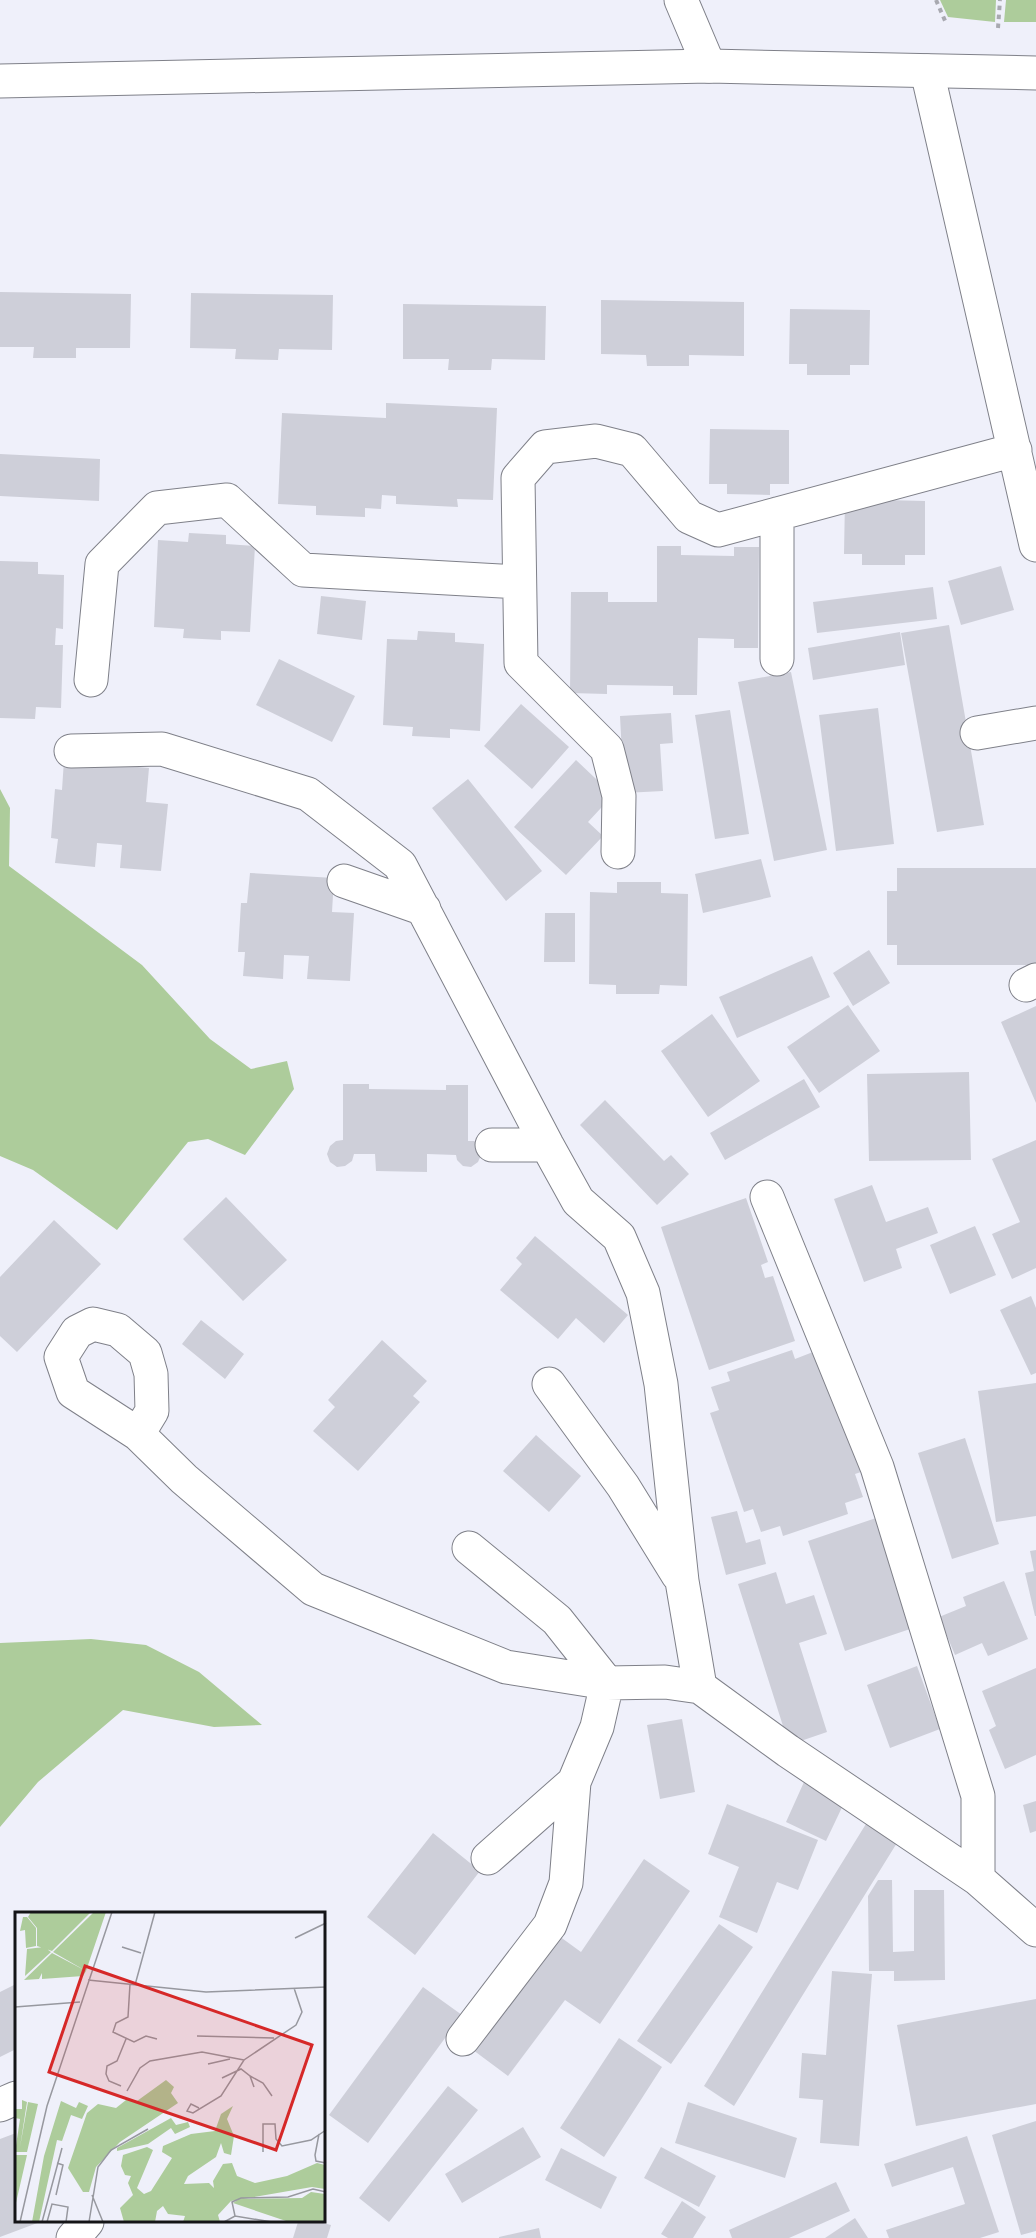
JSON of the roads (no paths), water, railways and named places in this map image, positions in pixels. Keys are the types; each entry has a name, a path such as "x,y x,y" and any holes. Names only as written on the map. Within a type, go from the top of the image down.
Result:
{"street":[{"path":"681,0 710,66"},
{"path":"0,81 710,66 1036,73"},
{"path":"927,71 1015,450 1031,496 1036,545"},
{"path":"618,852 619,796 607,749 521,663 518,478 545,447 596,441 632,450 688,517 718,530 1015,450"},
{"path":"91,680 102,564 158,508 227,500 303,570 519,582"},
{"path":"777,514 777,659"},
{"path":"977,733 1036,723"},
{"path":"71,751 162,749 308,795 400,865 578,1201 619,1237 643,1293 661,1384 682,1581 700,1687"},
{"path":"344,881 424,909"},
{"path":"492,1145 547,1145"},
{"path":"767,1197 877,1467 978,1796 978,1879"},
{"path":"549,1384 623,1486 682,1581"},
{"path":"138,1434 184,1479 312,1589 506,1667 608,1683 665,1682 700,1687 788,1751 978,1879 1036,1930"},
{"path":"469,1548 557,1620 608,1683"},
{"path":"463,2038 550,1925 566,1883 574,1782 597,1727 608,1683"},
{"path":"488,1858 574,1782"},
{"path":"0,2105 15,2098"},
{"path":"73,2238 86,2223"}]}
